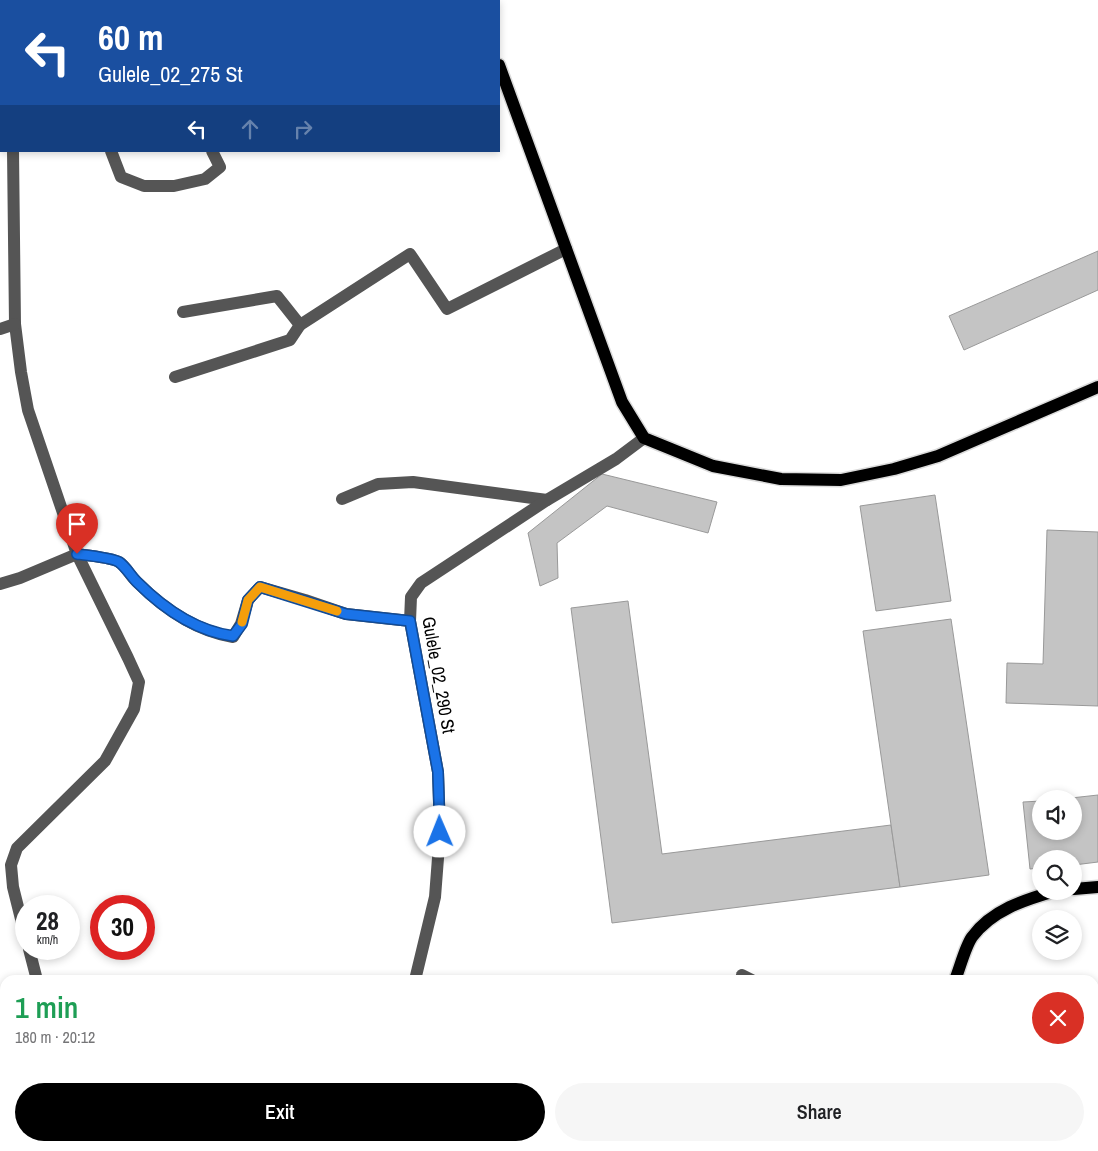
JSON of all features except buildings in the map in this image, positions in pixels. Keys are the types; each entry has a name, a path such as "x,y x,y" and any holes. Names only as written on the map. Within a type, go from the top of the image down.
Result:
{"main road":[{"path":"500,67 622,402 644,438 714,466 781,478 840,480 894,469 938,456 1098,387"},
{"path":"1082,888 1098,887"},
{"path":"957,975 971,938 992,917 1032,897"}],"street":[{"path":"13,152 15,324 28,410 77,554 138,682 134,708 106,761 17,848 10,865 15,895"},
{"path":"111,152 121,177 144,186 174,186 205,179 220,167 212,152"},
{"path":"175,377 290,340 300,325 410,254 447,309 566,249"},
{"path":"184,312 277,296 300,325"},
{"path":"0,329 15,324"},
{"name":"Gulele_02_290 St","path":"416,975 435,897 440,832 438,772 410,621 411,598 421,582 616,458 644,438"},
{"path":"342,499 378,484 412,482 548,500"},
{"path":"0,584 20,578 77,554 118,561 135,581 163,606 217,634 233,636 242,624 248,600 260,587 346,614 410,621"},
{"path":"32,960 36,975"}],"slow traffic":[{"path":"242,622 248,600 260,587 337,611"}],"route":[{"path":"77,554 118,561 135,581 163,606 217,634 233,636 242,624 248,600 260,587 346,614 410,621 438,772 440,832"}]}
